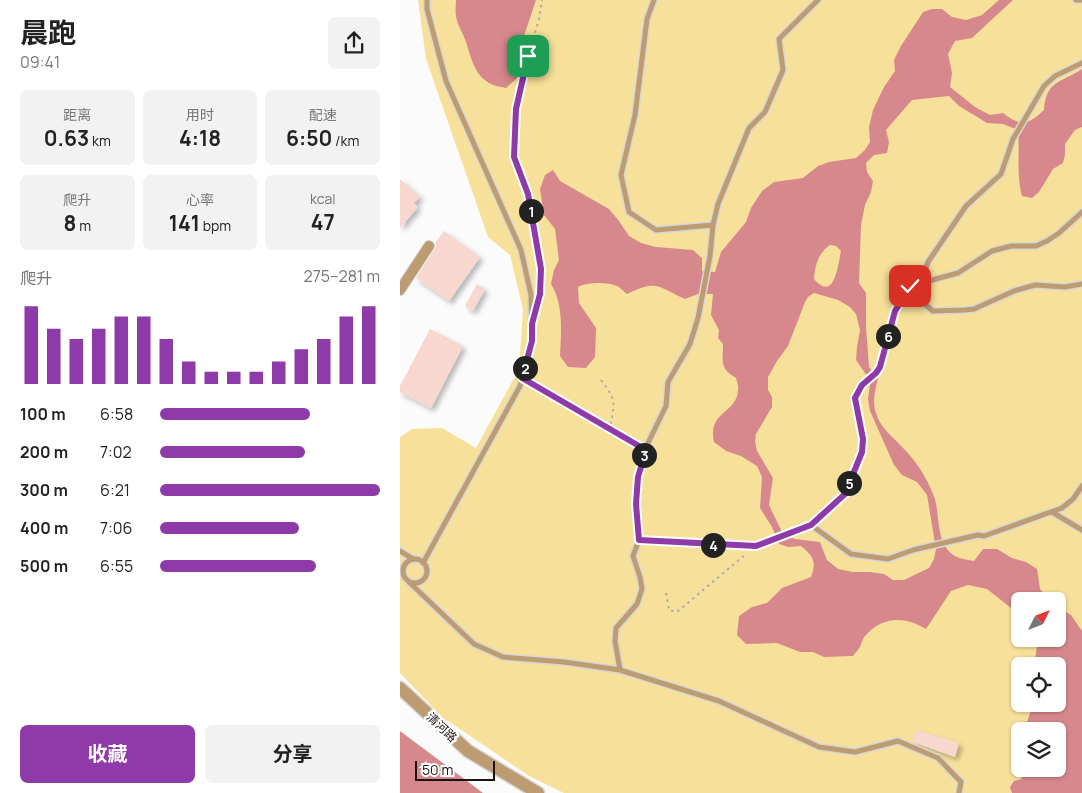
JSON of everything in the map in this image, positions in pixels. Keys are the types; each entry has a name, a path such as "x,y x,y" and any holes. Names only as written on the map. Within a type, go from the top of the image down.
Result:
{"street":[{"path":"400,290 429,246"},
{"name":"清河路","path":"400,688 468,751 538,793"}],"lane":[{"path":"423,563 520,386 532,341 531,295 521,250 446,81 427,9 427,0"},
{"path":"654,0 648,19 635,115 621,175 629,212 656,230 713,225"},
{"path":"620,670 615,641 616,628 637,604 642,589 633,556 639,540 636,504 638,477 646,450 666,406 668,382 690,344 698,318 710,256 713,225 722,195 749,128 765,112 782,70 779,40 818,0"},
{"path":"1076,0 1082,0"},
{"path":"1082,63 1055,76 1044,86 1013,139 1001,174 966,206 928,262 921,282 926,305 934,311 974,309 1014,291 1035,285 1065,287 1082,284"},
{"path":"639,540 756,546 811,525 845,494 862,452 863,439 855,398 862,385 880,367 895,311 910,286 958,273 992,251 1011,246 1036,246 1059,233 1082,212"},
{"path":"811,525 851,554 888,559 913,550 978,535 984,536 1052,512 1062,508 1082,486"},
{"path":"1052,512 1082,530"},
{"path":"400,551 412,559 423,563 427,570 424,578 418,583 409,582"},
{"path":"412,559 404,566 401,573 409,582 474,644 504,657 564,662 620,670 719,701 819,747 855,752 898,742 938,758 961,782 959,793"}],"path":[{"path":"540,294 541,269 528,194 514,157 516,109 542,0"},
{"path":"522,378 646,450"},
{"path":"601,380 614,397 610,429"},
{"path":"666,593 670,610 677,612 756,546"}],"shaded area":[{"path":"418,0 1082,0 1082,793 564,793 529,776 442,717 400,673 400,437 412,429 442,428 476,448 519,369 523,309 510,255 488,237 426,59"},
{"path":"456,0 536,0 521,45 517,78 506,88 489,83 478,73 458,23"},
{"path":"999,0 1013,0 972,38 955,41 948,54 952,73 950,87 975,107 990,115 1003,113 1015,121 1024,122 1033,119 1044,110 1045,100 1051,88 1061,80 1082,69 1082,127 1075,130 1065,144 1063,163 1053,169 1039,192 1032,198 1022,196 1020,188 1018,130 1003,124 987,123 959,106 949,96 912,100 886,130 889,142 887,153 874,155 866,163 867,172 873,181 861,225 859,283 866,293 869,367 878,379 874,400 878,419 913,459 928,482 937,507 940,534 948,550 965,560 974,561 983,549 997,549 1037,569 1040,589 1042,592 1011,592 1011,608 987,589 968,585 951,591 926,629 902,620 886,622 872,629 865,636 853,656 824,657 813,652 800,652 777,643 746,644 737,635 739,616 752,607 767,603 782,588 811,577 814,563 811,556 801,546 788,547 779,544 772,527 760,508 762,477 757,466 741,456 726,451 714,442 713,432 715,424 718,418 733,404 738,387 736,378 724,368 723,344 718,338 719,330 711,315 713,294 698,294 685,299 657,286 637,289 627,294 618,287 608,284 592,283 578,287 579,303 596,328 595,357 586,368 568,367 560,356 560,310 551,284 554,270 559,260 555,229 544,215 540,189 545,175 553,170 560,181 609,209 629,236 641,243 656,247 693,250 702,258 702,271 715,272 721,252 746,222 751,208 762,191 774,182 803,178 818,166 829,162 856,158 865,150 870,142 869,127 873,110 884,87 895,71 894,60 923,12 932,9 942,9 952,17 966,20 982,15","holes":["830,245 836,246 841,251 837,272 831,284 827,287 814,279 815,269 818,260 826,248","814,293 838,300 850,307 856,314 860,330 856,360 867,376 870,385 868,399 870,411 894,465 902,475 917,482 927,495 936,549 934,559 929,568 904,580 893,580 884,574 838,569 827,560 820,542 795,539 783,534 769,505 773,478 757,451 755,441 756,434 772,407 772,397 768,390 768,377 788,346 808,297"]},
{"path":"1066,612 1071,615 1082,631 1082,793 1012,793 1010,787 1014,781 1022,779 1022,777 1066,777 1066,722 1027,722 1030,712 1066,712 1066,657 1035,657 1037,648 1066,648"},
{"path":"400,731 483,793 400,793"}],"building":[{"path":"400,179 420,197 414,203 418,207 400,228"},
{"path":"444,231 480,257 449,301 416,278 436,247 435,243"},
{"path":"477,284 485,289 473,311 465,306"},
{"path":"430,329 463,346 431,408 400,392 400,386"},
{"path":"916,730 959,743 955,757 913,742"}],"route":[{"path":"528,56 516,109 514,157 528,194 541,269 540,294 532,324 532,341 522,378 646,450 638,477 636,504 639,540 756,546 811,525 845,494 862,452 863,439 855,398 862,385 880,367 895,311 910,286"}]}
